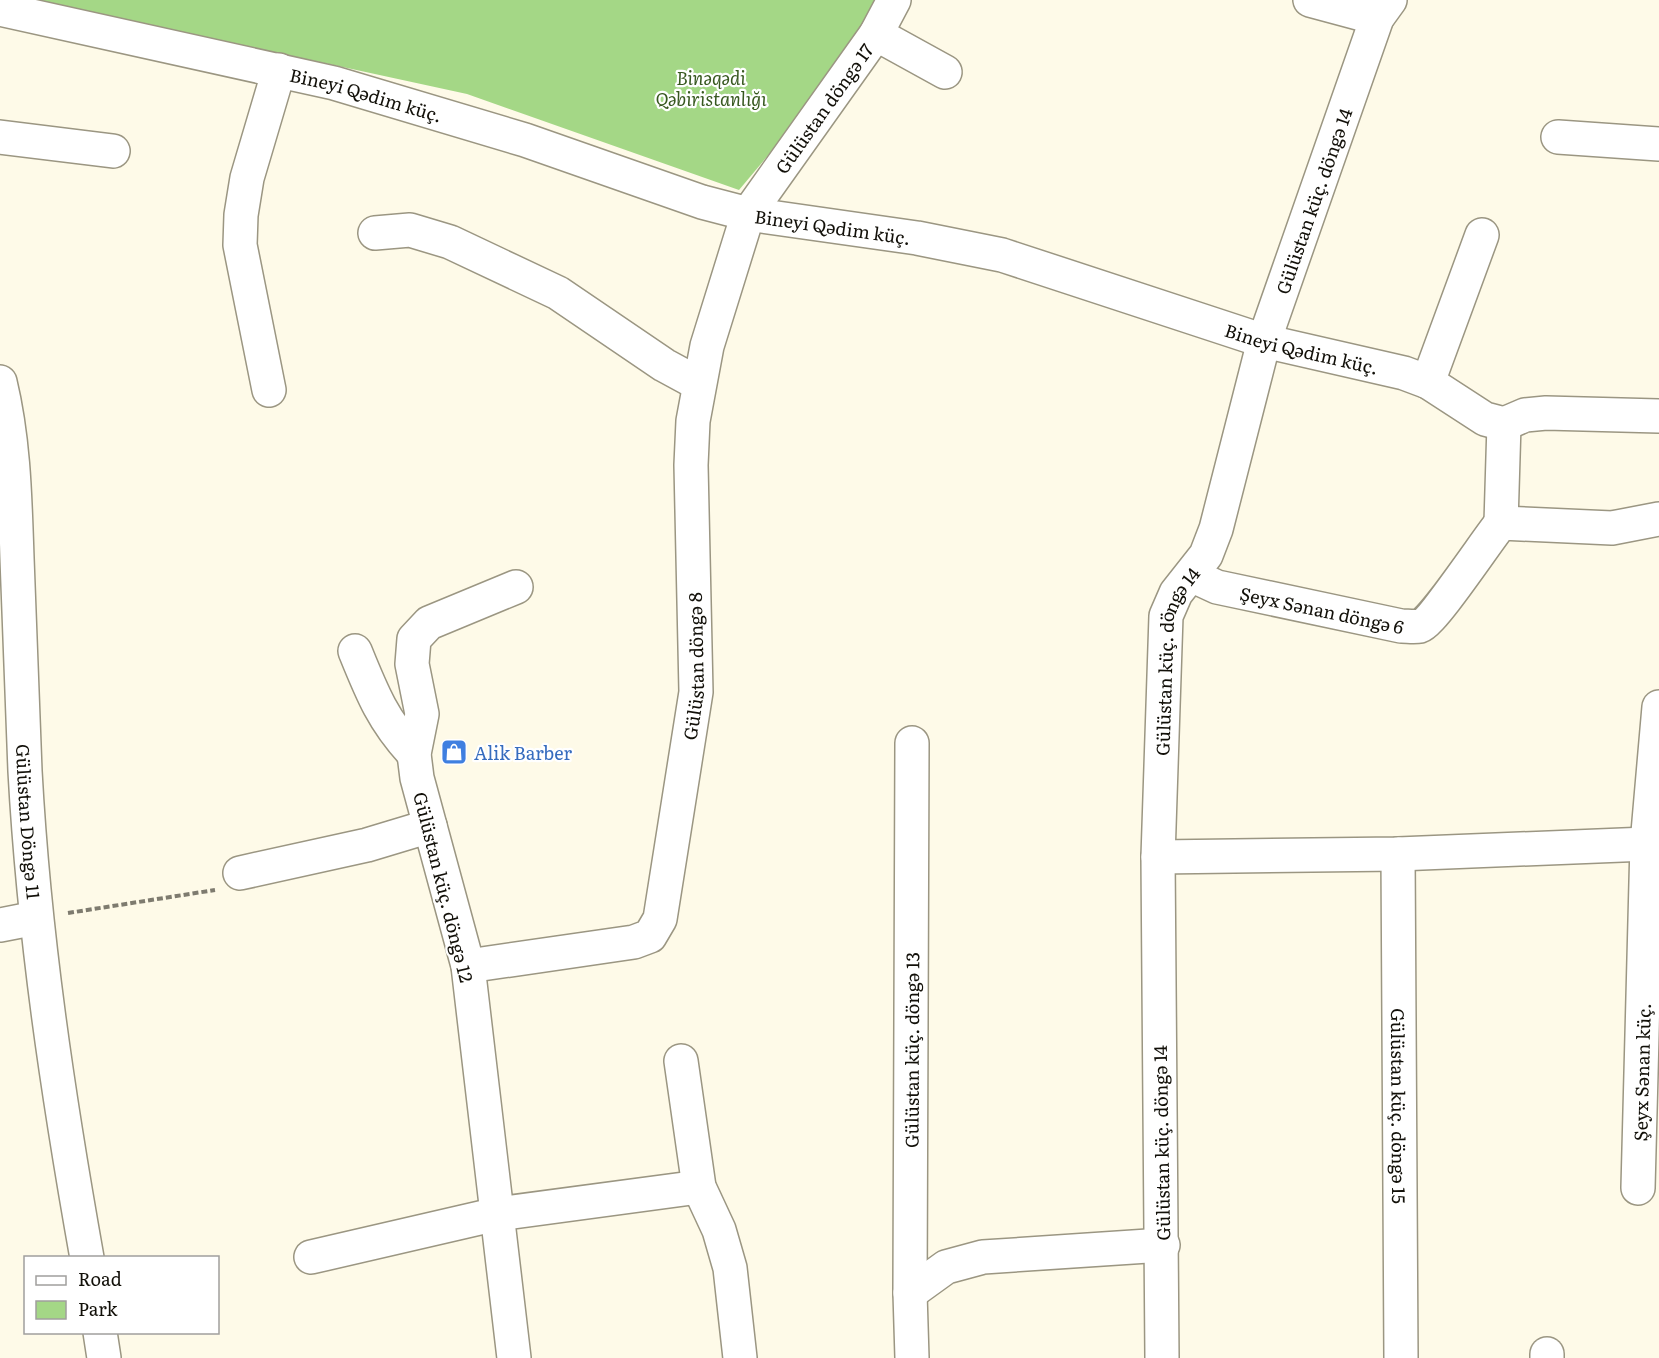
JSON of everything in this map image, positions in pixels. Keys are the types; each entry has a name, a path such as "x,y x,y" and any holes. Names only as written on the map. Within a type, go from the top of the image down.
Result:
{"street":[{"name":"Gülüstan döngə 17","path":"748,214 876,33 894,0"},
{"path":"1310,0 1383,9"},
{"name":"Bineyi Qədim küç.","path":"0,9 279,70 525,140 702,201 748,214 917,238 1002,255 1264,341 1404,373 1428,382 1485,419 1504,424"},
{"name":"Gülüstan küç. döngə 14","path":"1162,1358 1163,1245 1158,857 1166,616 1176,594 1206,555 1216,529 1264,341 1383,9"},
{"path":"876,33 945,72"},
{"path":"269,390 240,245 241,215 247,177 279,70"},
{"path":"0,137 113,151"},
{"path":"1558,137 1659,144"},
{"name":"Gülüstan döngə 8","path":"468,966 634,942 650,936 660,919 696,692 691,465 693,421 707,346 748,214"},
{"path":"375,233 410,230 450,242 558,293 664,365 699,384"},
{"path":"1428,382 1482,235"},
{"name":"Gülüstan Döngə 11","path":"0,382 8,414 15,479 26,771 36,918 48,1027 87,1256"},
{"path":"1659,416 1546,413 1525,415 1504,424 1501,524 1612,528 1659,519"},
{"name":"Şeyx Sənan döngə 6","path":"1191,575 1217,587 1401,626 1421,626 1437,612 1472,559 1501,524"},
{"name":"Gülüstan küç. döngə 12","path":"514,1358 468,966 430,826 414,754 422,714 412,664 414,639 429,623 516,587"},
{"path":"355,651 375,700 391,730 414,754"},
{"name":"Şeyx Sənan küç.","path":"1638,1188 1647,844 1659,707"},
{"name":"Gülüstan küç. döngə 13","path":"912,743 910,1293 912,1358"},
{"path":"240,873 367,845 430,826"},
{"path":"1158,857 1398,854 1647,844"},
{"name":"Gülüstan küç. döngə 15","path":"1398,854 1401,1358"},
{"path":"0,925 36,918"},
{"path":"681,1061 699,1187 719,1230 730,1268 740,1358"},
{"path":"311,1257 497,1214 699,1187"},
{"path":"910,1293 946,1267 983,1257 1163,1245"},
{"path":"100,1334 104,1358"}],"path":[{"path":"36,918 220,889 240,873"}],"green space":[{"name":"Binəqədi Qəbiristanlığı","path":"35,0 877,0 827,85 739,190 467,94"}],"place":[{"name":"Alik Barber","path":"454,752"}]}
